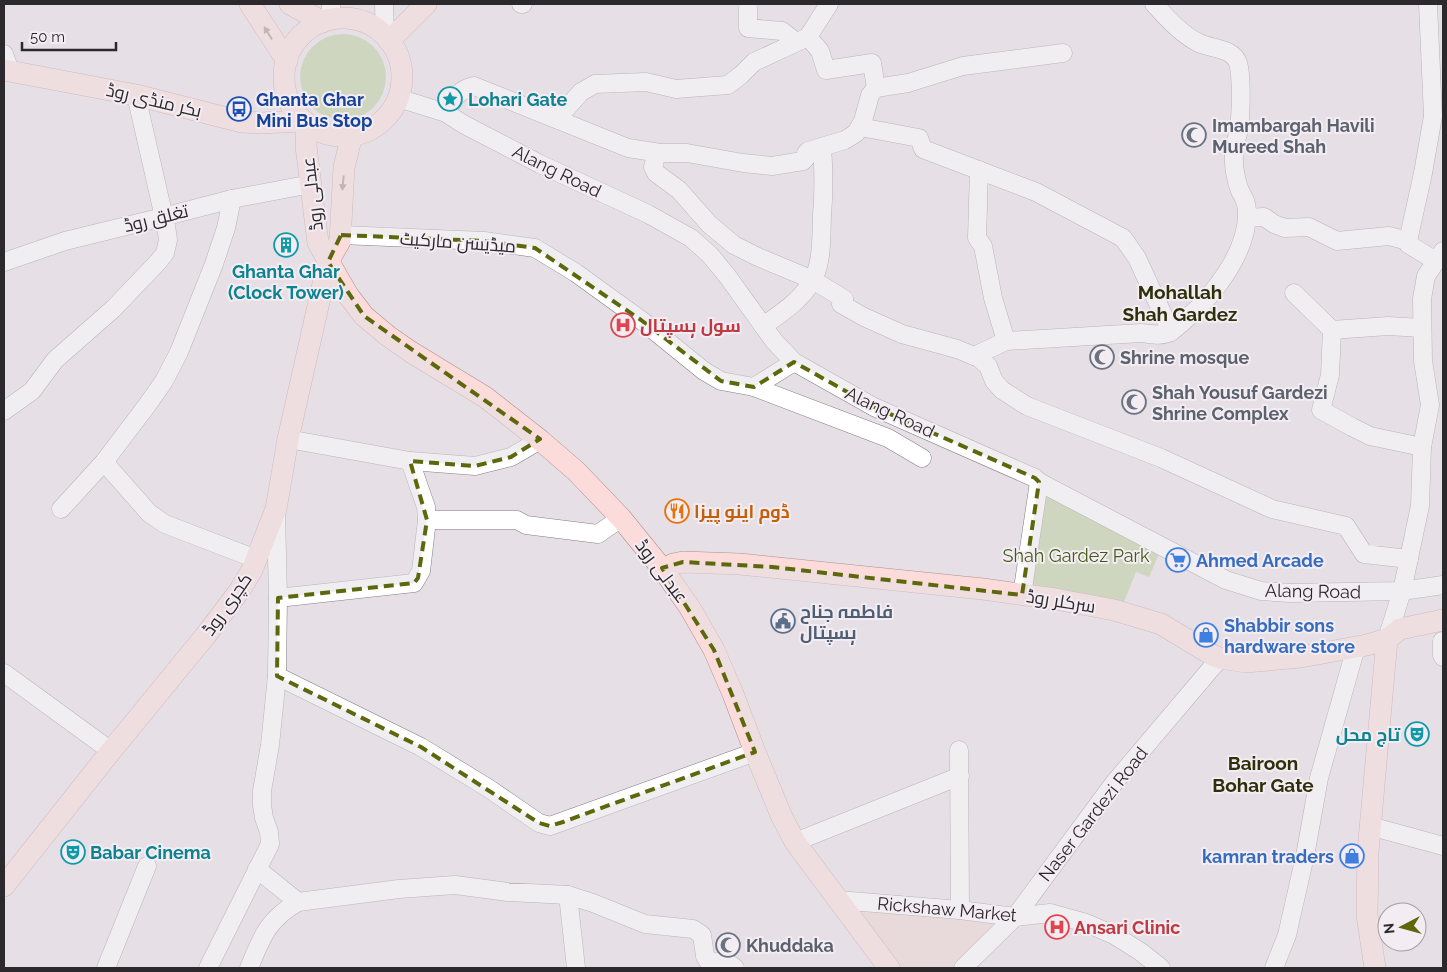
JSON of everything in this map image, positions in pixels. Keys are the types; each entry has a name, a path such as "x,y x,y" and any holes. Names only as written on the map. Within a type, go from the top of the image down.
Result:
{"main road":[{"path":"250,4 286,61"},
{"path":"290,4 328,15 360,21 377,29 387,38 400,62 401,86 393,108 380,123 371,129 352,135 328,134 306,122 290,104 287,93 284,77 286,61 296,41 328,15"},
{"path":"387,38 426,4"},
{"name":"بکر منڈی روڈ","path":"6,65 242,122 306,122"},
{"name":"عبدلی روڈ","path":"306,122 306,146 318,244 348,295 364,316 382,331 411,352 485,397 576,471 621,518 664,571 690,608 714,650 734,694 781,815 795,842 889,968"},
{"name":"عبدلی روڈ","path":"328,262 337,248 341,235 344,167 352,135"},
{"name":"کچری روڈ","path":"4,886 240,590 256,559 276,509 288,438 328,262"},
{"name":"سرکلر روڈ","path":"664,571 672,564 683,562 740,564 1056,599 1114,610 1161,624 1220,658 1246,662 1278,660 1356,647 1387,639 1400,629 1443,639"},
{"path":"1375,968 1367,915 1368,852 1387,639"}],"street":[{"path":"384,4 387,38"},
{"path":"555,117 564,111 581,92 595,84 646,82 676,89 728,85 754,62 802,40 829,4"},
{"path":"974,356 1006,341 1141,333 1162,335 1171,332 1196,310 1220,283 1241,248 1247,218 1246,200 1240,189 1235,172 1234,154 1239,125 1240,82 1238,63 1232,54 1199,43 1187,35 1166,18 1154,4"},
{"path":"1408,241 1433,116 1428,4"},
{"path":"748,8 748,28 782,31 802,40 820,51 826,70 872,63 876,88"},
{"path":"446,113 459,92 464,88 474,86 628,148 657,153 687,153 733,162 772,166 803,161 808,150 845,140 856,133 864,121 870,95 876,88 908,83 962,66 1063,53"},
{"path":"4,410 32,391 55,360 113,309 165,253 168,240 136,95"},
{"name":"Alang Road","path":"398,98 446,113 462,124 540,164 648,214 692,238 710,255 763,326 794,362 874,407 1028,475 1226,580 1262,591 1299,593 1402,591 1443,585"},
{"path":"860,127 919,138 923,149 1036,192 1123,238 1137,258 1171,332"},
{"path":"763,326 793,304 813,280 821,256 825,177 822,147"},
{"path":"657,153 653,167 656,174 680,190 709,224 734,245 813,280 844,299 840,304 864,317 902,334 957,349 974,356 988,366 994,381 1002,390 1027,406 1161,458 1272,508 1346,526 1364,554 1409,559"},
{"path":"979,170 977,238 983,246 993,298 1006,341"},
{"name":"تغلق روڈ","path":"4,262 65,241 232,199 311,184"},
{"path":"61,509 104,462 164,381 179,352 214,264 226,228 232,199"},
{"path":"1247,218 1264,217 1274,224 1285,228 1309,226 1337,241 1389,236 1408,241 1408,244 1439,256 1426,276 1422,299 1423,361 1430,405 1422,447 1420,506 1402,591 1387,639"},
{"name":"میڈیسن مارکیٹ","path":"341,235 484,241 535,248 576,273 641,320 704,372 721,381 754,387 888,438 922,458"},
{"path":"1294,293 1332,330 1330,375 1321,410 1370,436 1422,447"},
{"path":"1332,330 1388,326 1422,328"},
{"path":"754,387 794,362"},
{"path":"288,438 410,461 476,466 511,457 540,440"},
{"path":"278,598 414,583 421,571 427,520 426,507 410,461"},
{"path":"104,462 149,513 165,524 256,559"},
{"path":"1022,595 1039,482"},
{"path":"208,968 270,844 271,838 264,818 262,791 270,745 276,676 278,598 276,509"},
{"path":"427,520 517,520 526,525 598,534 621,518"},
{"path":"1274,968 1287,935 1305,856 1319,778 1356,647"},
{"name":"Naser Gardezi Road","path":"963,968 1015,917 1114,783 1220,658"},
{"path":"4,673 111,751"},
{"path":"276,676 320,696 420,747 488,788 539,823 550,826 755,752"},
{"path":"960,750 960,910"},
{"path":"795,842 960,776"},
{"path":"1370,826 1443,846"},
{"path":"106,968 147,866"},
{"path":"257,869 298,902"},
{"path":"249,968 267,928 286,909 298,902 399,889 455,885 508,892 568,895 593,902 645,924 697,931 703,938 705,956 708,962 725,962 734,968"},
{"path":"568,895 576,968"},
{"name":"Rickshaw Market","path":"838,900 960,910 1015,917 1050,913 1086,923 1114,935 1141,952 1161,968"}],"highlighted area":[{"path":"341,235 484,241 535,248 641,320 721,381 754,387 794,362 874,407 1035,478 1039,482 1022,595 772,567 683,562 662,568 714,650 755,752 550,826 539,823 421,747 277,676 278,598 414,583 418,578 427,520 410,461 475,466 511,457 540,439 364,316 328,262"}],"shaded area":[{"path":"833,892 1014,909 960,968 886,968"}],"green space":[{"path":"343,34 359,37 367,41 379,53 383,61 386,77 383,93 379,101 367,113 359,117 343,120 327,117 319,113 307,101 303,93 300,77 303,61 307,53 319,41 327,37"},
{"name":"Shah Gardez Park","path":"1039,482 1162,547 1149,577 1136,572 1120,612 1022,595"}],"place":[{"name":"Lohari Gate","path":"450,99"},
{"name":"Ghanta Ghar Mini Bus Stop","path":"239,109"},
{"name":"Imambargah Havili Mureed Shah","path":"1194,135"},
{"name":"Ghanta Ghar (Clock Tower)","path":"286,245"},
{"name":"سول ہسپتال","path":"623,325"},
{"name":"Shrine mosque","path":"1102,357"},
{"name":"Shah Yousuf Gardezi Shrine Complex","path":"1134,402"},
{"name":"ڈوم اینو پیزا","path":"677,511"},
{"name":"Ahmed Arcade","path":"1178,560"},
{"name":"فاطمہ جناح ہسپتال","path":"783,621"},
{"name":"Shabbir sons hardware store","path":"1206,635"},
{"name":"تاج محل","path":"1417,734"},
{"name":"Babar Cinema","path":"73,852"},
{"name":"kamran traders","path":"1352,856"},
{"name":"Ansari Clinic","path":"1057,927"},
{"name":"Khuddaka","path":"728,945"}],"district":[{"name":"Mohallah Shah Gardez","path":"1180,303"},
{"name":"Bairoon Bohar Gate","path":"1263,774"}]}
